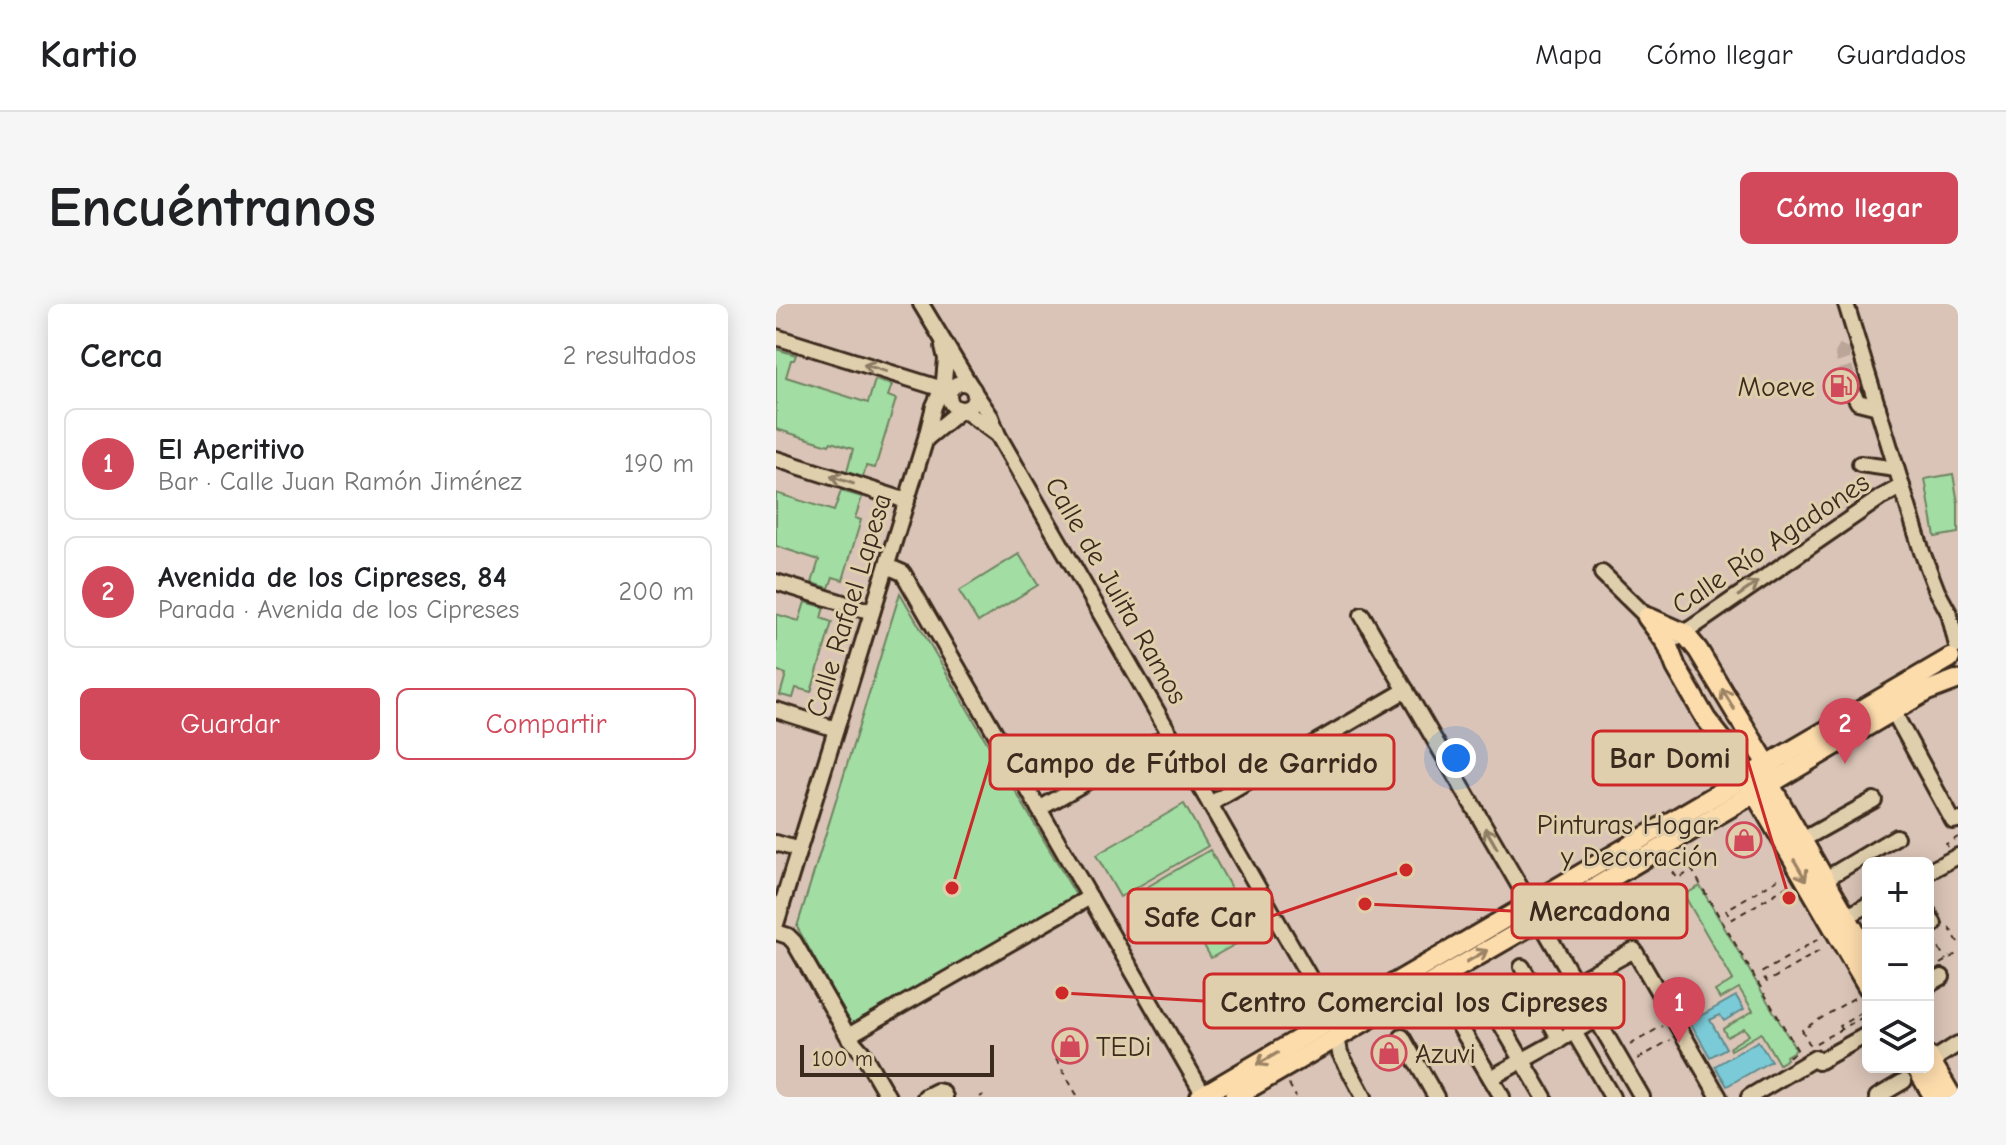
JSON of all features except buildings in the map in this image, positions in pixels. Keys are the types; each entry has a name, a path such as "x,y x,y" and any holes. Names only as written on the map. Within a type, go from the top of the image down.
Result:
{"main road":[{"path":"1647,617 1684,633 1698,650 1862,996"},
{"path":"1647,617 1667,644 1676,667 1706,719 1759,780 1802,840 1862,944"},
{"path":"1759,780 1927,691 1957,681 1950,666 1955,650"},
{"path":"1202,1096 1335,1029 1535,913 1759,780 1955,650"},
{"path":"1234,1097 1335,1029"},
{"path":"1924,1073 1934,1097"},
{"path":"1928,1073 1952,1097"}],"street":[{"name":"Calle de Julita Ramos","path":"921,304 991,417 998,435 1210,804 1335,1029 1340,1053 1364,1097"},
{"path":"1846,304 1852,343 1878,407 1933,582 1954,618 1955,650"},
{"path":"776,337 948,390 963,382 973,390 974,402 970,407 926,438"},
{"name":"Calle de Julita Ramos","path":"941,338 946,359 944,381 948,390"},
{"path":"948,390 949,401 962,410"},
{"name":"Calle Rafael Lapesa","path":"776,924 934,406 940,393 948,390"},
{"path":"1853,393 1858,402 1878,407"},
{"name":"Calle de Julita Ramos","path":"962,410 998,435"},
{"path":"776,459 907,501"},
{"path":"1860,464 1896,469"},
{"name":"Calle Río Agadones","path":"1667,644 1902,486"},
{"path":"887,566 903,573 1202,1096"},
{"path":"1602,573 1647,617"},
{"path":"776,582 872,612"},
{"path":"1362,615 1642,1097"},
{"path":"1210,804 1406,690"},
{"path":"776,710 836,729"},
{"path":"1893,711 1953,821 1958,820"},
{"path":"1039,809 1170,734"},
{"path":"1802,840 1874,800"},
{"path":"1825,879 1896,837"},
{"path":"776,843 799,850"},
{"path":"1934,867 1953,852"},
{"path":"848,1036 1090,897"},
{"path":"1846,917 1862,908"},
{"path":"776,932 794,942 848,1036 862,1052 885,1096"},
{"path":"1576,982 1634,950 1719,1097"},
{"path":"1522,967 1560,1040"},
{"path":"1481,990 1544,1097"},
{"path":"1450,1010 1502,1097"},
{"path":"1491,1078 1597,1019"},
{"path":"1402,1037 1436,1097"},
{"path":"1577,1037 1612,1097"},
{"path":"1749,1097 1815,1058 1818,1062 1862,1037"},
{"path":"1934,1059 1958,1044"},
{"path":"1877,1097 1913,1073"},
{"path":"925,1097 937,1091 945,1097"}],"path":[{"path":"1953,852 1946,844 1958,837"},
{"path":"1673,872 1678,879 1692,870 1798,1051 1788,1057 1791,1062"},
{"path":"1778,879 1726,910 1731,920 1788,886"},
{"path":"1820,929 1827,941"},
{"path":"1933,929 1946,960"},
{"path":"1819,951 1767,982 1761,973 1820,938"},
{"path":"1935,976 1946,960 1958,953"},
{"path":"1862,996 1802,1030 1811,1046 1862,1015"},
{"path":"1625,1048 1673,1020"},
{"path":"1634,1062 1681,1033"},
{"path":"1056,1059 1078,1097"},
{"path":"1288,1083 1296,1097"}],"green space":[{"path":"776,349 796,355 791,360 786,377 868,403 875,380 892,385 888,396 896,399 875,468 866,466 863,477 847,472 853,449 776,429"},
{"path":"1953,474 1958,503 1958,533 1935,537 1925,479"},
{"path":"841,491 862,497 855,518 861,520 843,580 833,577 829,588 812,583 819,560 776,546 776,493 834,511"},
{"path":"1019,554 1038,585 978,622 959,591"},
{"path":"900,593 1077,897 852,1026 797,927"},
{"path":"805,602 824,607 821,618 832,622 811,692 796,688 793,698 780,695 786,674 776,670 776,614 799,621"},
{"path":"1184,804 1208,846 1120,897 1096,855"},
{"path":"1210,850 1231,888 1164,927 1142,890"},
{"path":"1700,886 1796,1050 1779,1064 1761,1033 1731,1050 1730,1047 1749,1035 1744,1028 1727,1037 1723,1029 1753,1011 1739,988 1720,999 1715,991 1733,980 1684,895"},
{"path":"1238,898 1257,932 1211,958 1192,924"}],"water":[{"path":"1736,996 1744,1009 1724,1021 1720,1015 1710,1020 1726,1048 1710,1057 1690,1022"},
{"path":"1758,1041 1771,1061 1727,1086 1715,1066"}],"tunnel":[{"path":"1846,348 1842,355 1853,393"}],"place":[{"name":"Moeve","path":"1841,386"},
{"name":"Avenida de los Cipreses, 84","path":"1845,764"},
{"name":"Pinturas Hogar y Decoración","path":"1744,840"},
{"name":"Safe Car","path":"1406,870"},
{"name":"Campo de Fútbol de Garrido","path":"952,888"},
{"name":"Bar Domi","path":"1789,898"},
{"name":"Mercadona","path":"1365,904"},
{"name":"Centro Comercial los Cipreses","path":"1062,993"},
{"name":"El Aperitivo","path":"1679,1043"},
{"name":"TEDi","path":"1070,1046"},
{"name":"Azuvi","path":"1389,1053"}]}
